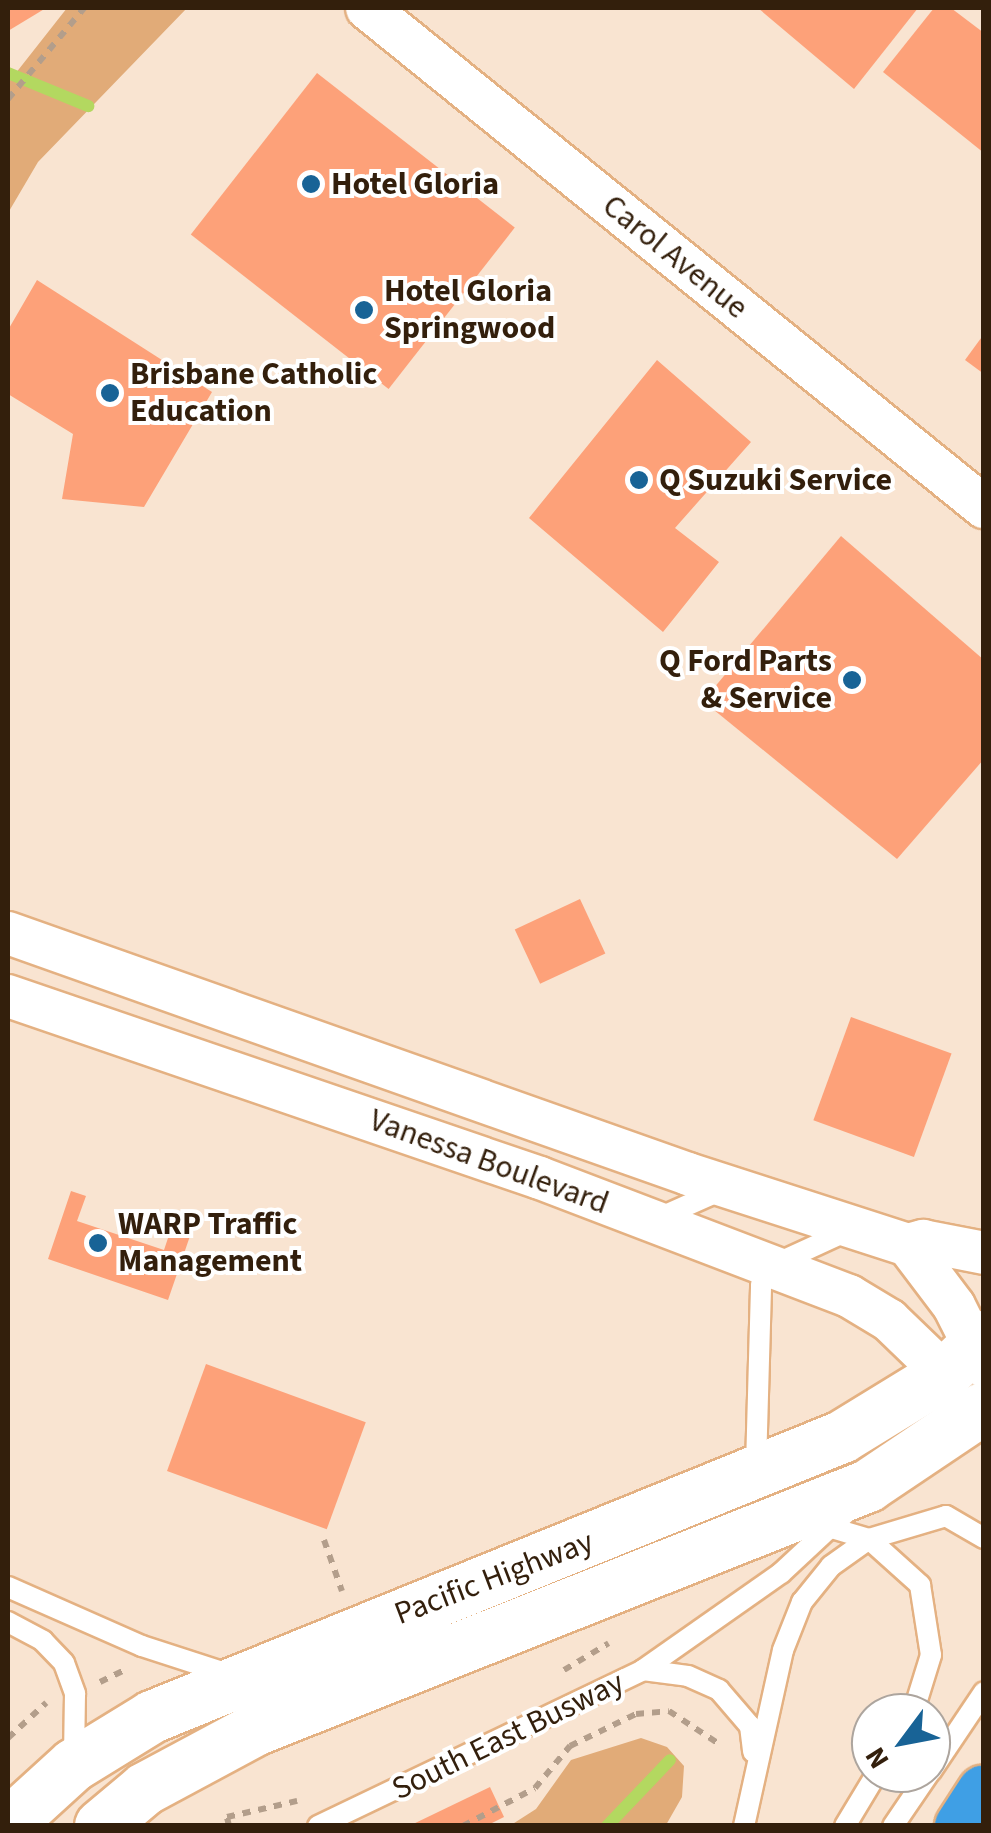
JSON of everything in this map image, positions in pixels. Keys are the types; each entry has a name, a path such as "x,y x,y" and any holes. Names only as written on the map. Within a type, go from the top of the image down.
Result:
{"highway":[{"path":"962,1826 984,1792"}],"street":[{"name":"Carol Avenue","path":"367,8 984,506"},
{"name":"Vanessa Boulevard","path":"8,933 856,1228 908,1245 923,1242 984,1253"},
{"name":"Vanessa Boulevard","path":"8,996 652,1220 769,1266 972,1355"},
{"path":"424,1138 444,1086"},
{"path":"908,1245 972,1355"},
{"name":"Pacific Highway","path":"8,1825 74,1765 152,1717 239,1677 842,1437 972,1355"},
{"name":"Pacific Highway","path":"101,1826 145,1788 257,1729 814,1524 984,1408"}],"lane":[{"path":"652,1220 731,1186"},
{"path":"756,1474 758,1320 769,1266 856,1228"},
{"name":"South East Busway","path":"744,1826 770,1694 802,1602 831,1566 869,1539 946,1516 984,1538"},
{"path":"814,1524 869,1539 903,1564 928,1601 931,1655 919,1693"},
{"name":"South East Busway","path":"318,1826 643,1670 814,1524"},
{"path":"8,1587 142,1646 239,1677"},
{"path":"8,1622 43,1640 64,1663 75,1694 74,1765"},
{"name":"South East Busway","path":"643,1670 688,1676 719,1690 750,1726 756,1775"},
{"path":"951,1741 984,1692"},
{"path":"844,1826 864,1793"},
{"path":"893,1826 916,1793"}],"path":[{"path":"8,99 84,8"},
{"path":"324,1540 342,1592"},
{"path":"463,1826 536,1788 570,1746 636,1714 669,1711 702,1728 726,1755"}],"shaded area":[{"path":"67,8 187,8 38,162 8,213 8,83"},
{"path":"641,1738 667,1747 684,1766 682,1797 666,1825 511,1825 536,1809 571,1760"}],"building":[{"path":"8,8 46,8 8,31"},
{"path":"758,8 918,8 854,89"},
{"path":"934,8 951,8 984,33 984,153 883,72"},
{"name":"Hotel Gloria Springwood","path":"317,73 515,228 389,389 191,235"},
{"name":"Brisbane Catholic Education","path":"37,280 212,392 144,507 62,499 73,434 8,394 8,330"},
{"path":"984,334 984,374 965,360"},
{"name":"Q Suzuki Service","path":"657,360 751,442 675,528 719,562 663,632 529,518"},
{"name":"Q Ford Parts & Service","path":"841,536 984,660 984,759 897,859 703,701"},
{"path":"580,899 605,953 540,984 515,929"},
{"path":"851,1017 952,1054 914,1157 813,1120"},
{"name":"WARP Traffic Management","path":"71,1191 86,1196 77,1221 164,1250 171,1229 190,1236 168,1300 48,1259"},
{"path":"206,1364 366,1422 327,1529 167,1471"},
{"path":"490,1787 504,1817 486,1826 409,1826"}],"waterway":[{"path":"8,73 88,106"},
{"path":"607,1826 670,1760"}],"place":[{"name":"Hotel Gloria","path":"311,184"},
{"name":"Hotel Gloria Springwood","path":"364,310"},
{"name":"Brisbane Catholic Education","path":"110,393"},
{"name":"Q Suzuki Service","path":"639,480"},
{"name":"Q Ford Parts & Service","path":"852,680"},
{"name":"WARP Traffic Management","path":"98,1243"}]}
